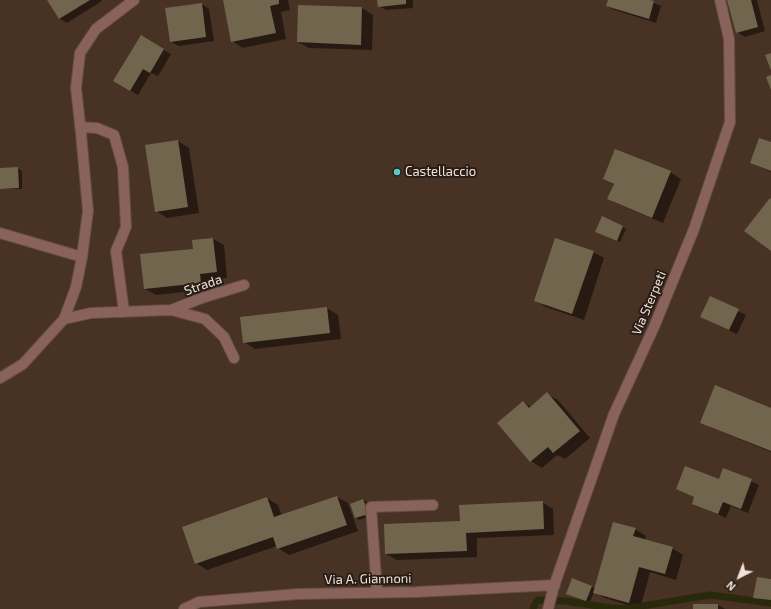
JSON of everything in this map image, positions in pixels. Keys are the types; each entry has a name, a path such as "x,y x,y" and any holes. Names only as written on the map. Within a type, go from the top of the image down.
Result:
{"street":[{"path":"0,378 23,364 64,319 76,287 82,257 88,211 76,88 80,53 96,29 134,0"},
{"name":"Via Sterpeti","path":"548,609 554,585 614,414 654,327 694,229 730,122 730,39 720,0"},
{"path":"80,127 97,128 114,135 123,167 126,227 116,251 124,312"},
{"path":"0,233 82,257"},
{"name":"Strada","path":"171,310 202,298 244,285"},
{"path":"64,319 91,313 171,310 205,319 224,337 234,358"},
{"path":"377,592 371,507 433,505"},
{"name":"Via A. Giannoni","path":"184,609 199,602 298,594 554,585"}],"building":[{"path":"47,0 90,0 59,19"},
{"path":"223,0 279,0 279,4 270,6 276,33 231,42"},
{"path":"377,0 406,0 406,4 378,7"},
{"path":"608,0 654,1 649,19 606,6"},
{"path":"727,0 751,0 758,27 736,33"},
{"path":"202,3 206,37 170,42 165,8"},
{"path":"298,5 362,7 361,45 297,42"},
{"path":"141,35 164,49 150,73 143,69 130,91 113,81"},
{"path":"771,53 771,70 765,55"},
{"path":"771,75 771,90 766,77"},
{"path":"759,138 771,142 771,171 750,163"},
{"path":"178,140 188,207 155,212 145,145"},
{"path":"615,149 671,171 652,218 607,199 614,184 603,179"},
{"path":"18,167 19,188 0,189 0,168"},
{"path":"770,198 771,199 771,251 744,231"},
{"path":"602,216 623,226 617,241 595,232"},
{"path":"213,238 217,272 200,274 201,283 144,289 140,254 193,249 192,240"},
{"path":"555,238 594,251 572,314 534,301"},
{"path":"710,296 739,309 729,330 700,317"},
{"path":"327,307 330,333 243,343 240,317"},
{"path":"715,385 771,408 771,451 700,423"},
{"path":"547,392 580,431 553,453 548,447 530,462 497,423 523,401 529,408"},
{"path":"685,466 719,479 723,468 752,479 741,509 723,502 718,514 692,504 694,497 676,489"},
{"path":"337,496 347,525 277,549 273,537 195,564 182,527 267,497 274,517"},
{"path":"363,499 369,514 355,518 350,504"},
{"path":"543,501 544,529 466,533 467,551 385,554 384,524 460,521 459,505"},
{"path":"613,522 636,528 633,536 673,547 665,574 639,567 629,603 593,593"},
{"path":"757,577 771,579 771,600 753,598"},
{"path":"572,578 592,586 586,601 566,594"},
{"path":"693,604 718,604 718,609 693,609"}],"waterway":[{"path":"533,609 538,600 565,601 624,609 710,595 771,603"}],"place":[{"name":"Castellaccio","path":"397,172"}]}
